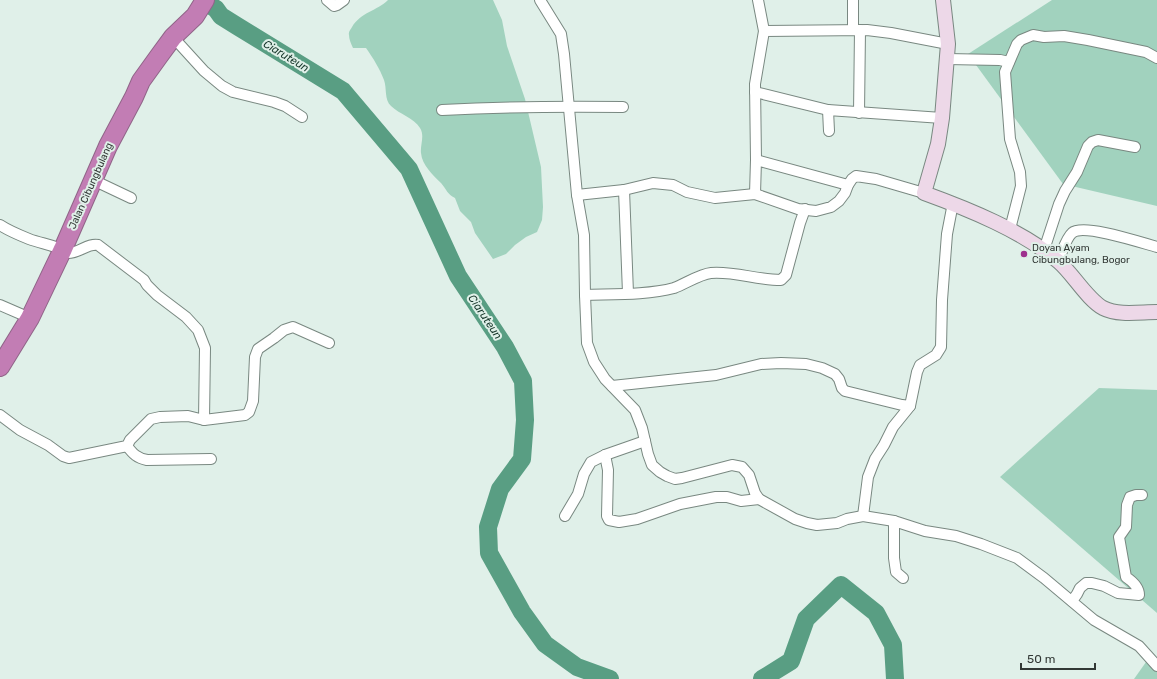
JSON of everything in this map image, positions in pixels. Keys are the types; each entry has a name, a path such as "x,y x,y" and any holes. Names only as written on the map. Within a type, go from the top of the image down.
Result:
{"highway":[{"name":"Jalan Cibungbulang","path":"0,367 30,318 63,249 108,146 141,81 173,37 195,16 206,0"}],"street":[{"path":"327,0 334,6 344,0"},
{"path":"540,0 561,34 564,54 577,195 584,235 587,343 594,362 605,379 635,410 642,428 652,465 660,472 675,479 736,465 742,467 748,475 755,493 759,498 795,519 807,523 817,525 837,523 847,519 863,516 894,521 925,531 956,536 1017,558 1044,578 1094,620 1139,646 1157,666"},
{"path":"755,194 755,84 764,31 758,0"},
{"path":"853,0 856,30 859,113"},
{"path":"924,193 938,144 942,118 948,44 943,0"},
{"path":"764,31 856,30 891,32 948,44"},
{"path":"1010,229 1021,186 1021,180 1010,139 1005,72 1017,44 1021,40 1033,35 1044,37 1064,36 1146,52 1157,58"},
{"path":"173,37 196,60 204,71 222,86 233,92 285,106 302,117"},
{"path":"947,59 1000,60 1008,62"},
{"path":"756,92 828,110 942,118"},
{"path":"442,110 568,106 622,107"},
{"path":"828,110 829,131"},
{"path":"1044,250 1059,204 1077,172 1088,146 1092,142 1098,140 1135,147"},
{"path":"756,160 848,185"},
{"path":"577,195 624,190 653,183 673,185 687,192 715,198 755,194 798,209 816,211 831,207 839,201 852,179 856,176 876,179 953,203 1010,229 1044,250 1058,261 1085,291 1102,307 1111,311 1120,312 1157,312"},
{"path":"93,180 131,198"},
{"path":"624,190 628,294"},
{"path":"863,516 868,477 874,459 884,445 893,427 910,406 917,372 920,365 936,355 941,347 942,300 947,234 953,203"},
{"path":"585,295 628,294 673,288 709,273 722,273 768,280 781,280 786,276 800,222 805,209"},
{"path":"0,225 29,239 63,249 68,254 93,244 98,244 144,280 157,295 186,317 198,330 204,348 204,420"},
{"path":"1058,261 1068,237 1074,231 1079,230 1099,232 1157,247"},
{"path":"0,305 30,318"},
{"path":"127,446 130,440 151,419 160,417 188,416 204,420 245,415 250,412 255,356 258,349 284,330 293,327 329,343"},
{"path":"612,386 716,375 761,364 781,362 806,364 822,368 835,374 845,391 910,406"},
{"path":"0,415 20,430 48,445 63,456 69,458 127,446"},
{"path":"565,516 578,494 584,474 591,462 605,455 645,441"},
{"path":"127,446 132,454 147,460 211,459"},
{"path":"605,455 608,470 607,516 609,520 619,522 637,519 680,504 716,497 727,497 741,501 759,498"},
{"path":"1072,601 1080,588 1086,583 1104,586 1118,593 1139,595 1140,592 1132,580 1126,577 1119,537 1126,527 1127,505 1130,497 1142,495"},
{"path":"894,521 894,558 896,572 904,578"}],"green space":[{"path":"388,0 493,0 502,20 507,46 525,99 541,167 543,207 542,220 537,232 526,237 506,254 493,259 475,233 471,222 460,211 455,198 431,173 423,162 421,153 422,134 420,128 414,121 394,109 387,101 385,83 366,48 353,48 352,46 349,33 356,22 364,15 384,4"},
{"path":"1052,0 1157,0 1157,206 1063,184 968,54"},
{"path":"1099,388 1157,390 1157,613 1000,477"},
{"path":"1151,655 1157,671 1157,679 1134,679"}],"waterway":[{"name":"Ciaruteun","path":"203,0 216,9 221,16 343,91 409,169 458,276 505,347 523,381 525,420 522,459 500,489 488,527 489,553 522,612 545,644 577,667 610,679"},
{"name":"Ciaruteun","path":"762,679 791,661 806,619 841,585 876,613 893,645 895,679"}],"place":[{"name":"Doyan Ayam Cibungbulang, Bogor","path":"1024,254"}]}
